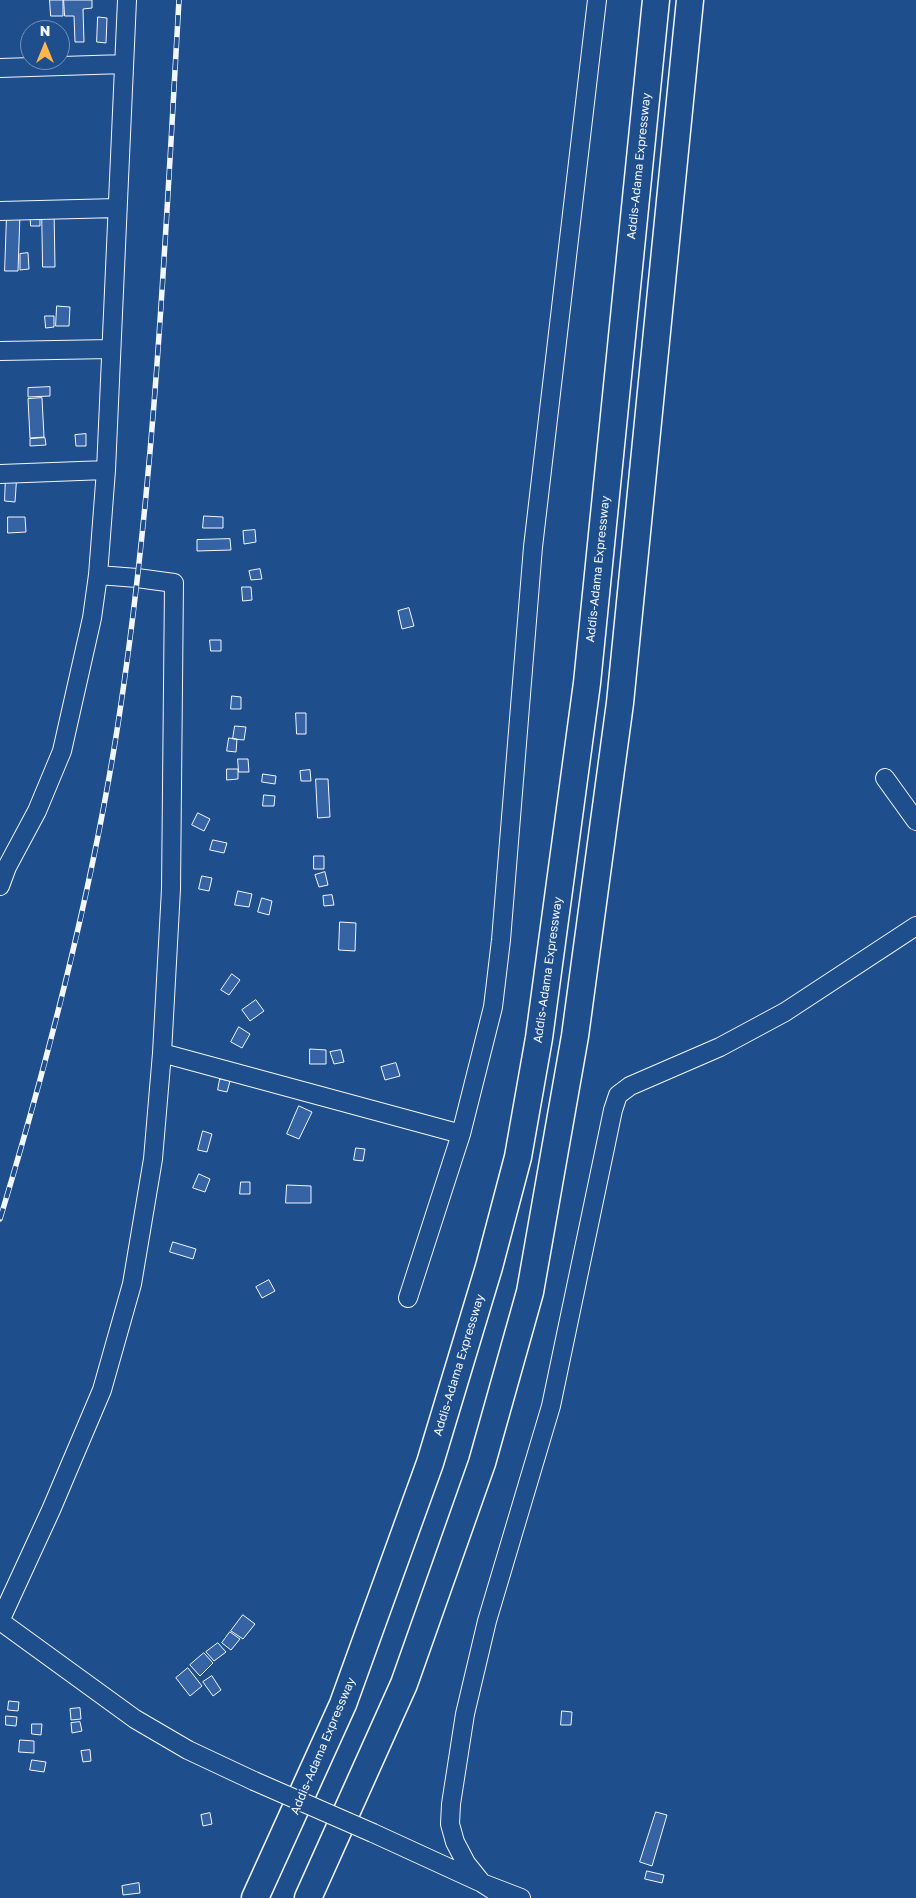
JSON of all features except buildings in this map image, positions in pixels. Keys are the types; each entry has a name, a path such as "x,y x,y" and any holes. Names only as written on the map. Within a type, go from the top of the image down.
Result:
{"highway":[{"name":"Addis-Adama Expressway","path":"255,1898 343,1704 430,1464 489,1267 518,1157 539,1038 587,683 656,0"},
{"path":"308,1898 404,1684 482,1464 530,1292 575,1036 620,703 690,0"}],"street":[{"path":"1,883 7,867 37,812 62,751 92,618 98,575 106,470 127,0"},
{"path":"408,1298 462,1134 492,1007 501,940 534,547 597,0"},
{"path":"0,68 124,64"},
{"path":"0,211 117,208"},
{"path":"0,352 111,349"},
{"path":"0,474 106,470"},
{"path":"98,575 174,583 171,889 162,1053 153,1158 132,1284 102,1390 51,1510 0,1621 135,1719 188,1750 482,1883 522,1898"},
{"path":"886,778 916,821"},
{"path":"505,1898 482,1883 466,1863 455,1842 450,1824 465,1714 487,1621 551,1406 613,1110 618,1095 630,1086 720,1047 785,1012 916,926"},
{"path":"162,1053 462,1134"}],"railway":[{"path":"0,1219 68,973 95,849 118,724 131,634 150,453 179,0"}]}
